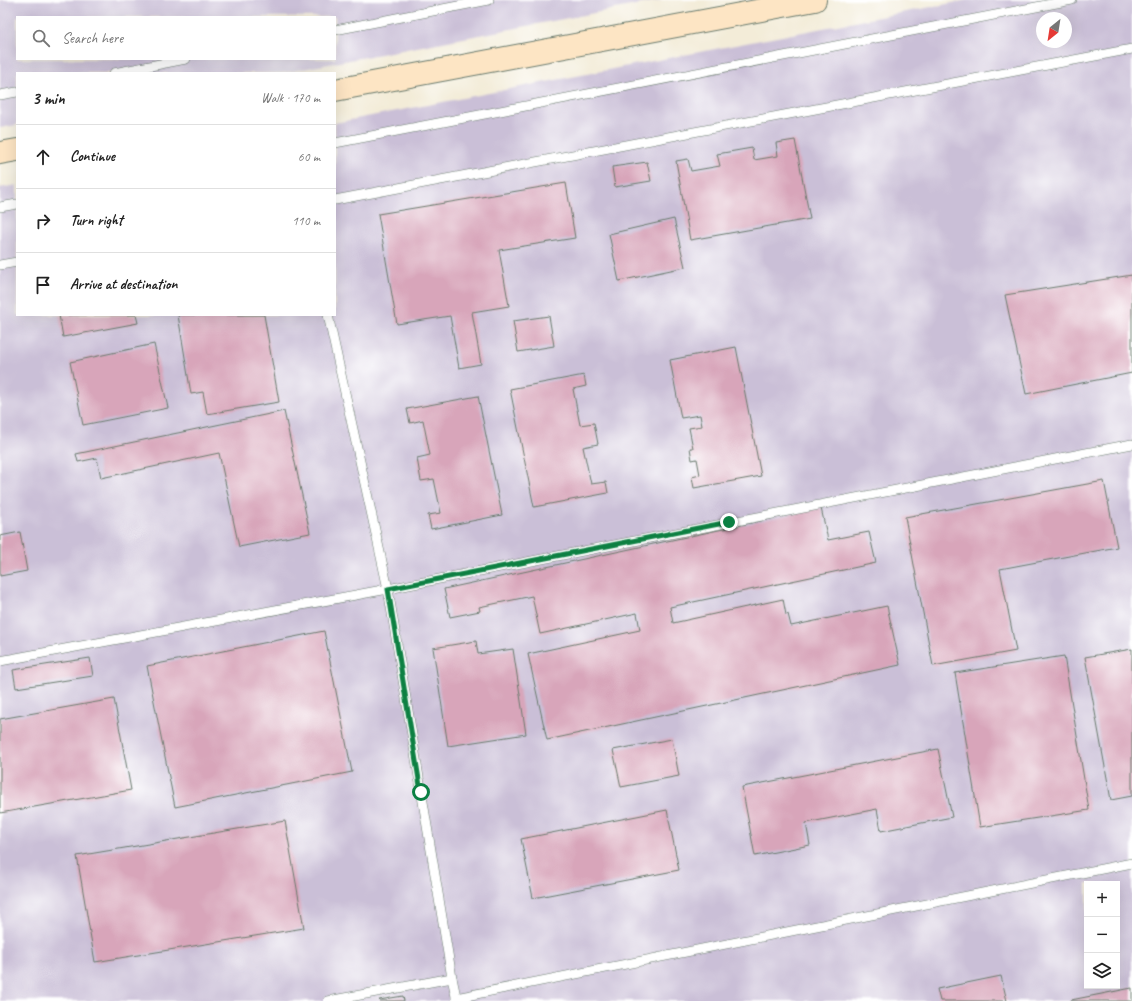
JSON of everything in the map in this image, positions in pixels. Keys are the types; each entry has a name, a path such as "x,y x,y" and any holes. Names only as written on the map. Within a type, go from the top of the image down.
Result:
{"street":[{"path":"336,90 815,0"},
{"path":"0,154 16,150"}],"lane":[{"path":"336,30 489,0"},
{"path":"336,143 1072,0"},
{"path":"336,200 1132,49"},
{"path":"119,72 181,60"},
{"path":"0,95 16,92"},
{"path":"0,207 16,204"},
{"path":"0,265 16,262"},
{"path":"328,316 388,589 452,978 457,1000 1132,863"},
{"path":"0,661 388,589 1132,444"},
{"path":"328,1001 452,978"}],"shaded area":[{"path":"0,0 662,0 287,72 16,72 16,125 0,128"},
{"path":"967,0 1132,0 1132,1001 0,1001 0,188 16,185 16,316 336,316 336,123"}],"building":[{"path":"795,140 810,219 690,240 676,161 688,159 691,171 720,166 717,154 752,148 754,160 778,156 776,143"},
{"path":"647,162 651,181 615,187 612,167"},
{"path":"566,183 575,238 499,250 509,306 472,312 481,364 459,368 450,316 397,324 378,214"},
{"path":"674,219 685,267 619,281 609,234"},
{"path":"1132,275 1132,373 1026,394 1005,295"},
{"path":"59,316 136,316 138,323 63,337"},
{"path":"178,316 264,316 279,402 207,414 203,392 191,394"},
{"path":"549,316 554,346 518,352 513,321"},
{"path":"154,344 168,408 83,425 70,362"},
{"path":"736,347 761,476 694,488 692,477 700,475 697,459 692,460 690,448 693,448 689,428 702,426 700,415 681,418 670,360"},
{"path":"584,375 586,386 573,389 580,425 594,423 598,444 583,447 591,484 606,482 608,493 534,507 510,389"},
{"path":"478,396 502,515 431,529 428,515 441,513 434,479 421,481 417,458 430,455 423,420 410,423 407,409"},
{"path":"284,411 310,533 239,547 219,453 101,478 97,458 78,462 76,454"},
{"path":"1104,481 1117,547 1000,569 1016,651 933,666 905,517"},
{"path":"821,508 828,540 869,532 876,563 670,607 673,623 783,599 786,615 788,614 791,626 887,606 900,665 547,740 528,654 640,630 637,613 540,634 532,596 479,607 480,611 450,617 444,589"},
{"path":"20,532 27,571 0,576 0,536"},
{"path":"324,631 352,772 175,807 147,666"},
{"path":"476,641 478,654 513,649 526,734 448,746 433,648"},
{"path":"1132,649 1132,796 1111,800 1085,657"},
{"path":"1064,656 1089,810 980,827 955,673"},
{"path":"90,658 93,676 16,688 13,670"},
{"path":"114,699 131,790 0,813 0,719"},
{"path":"672,739 679,776 621,787 613,750"},
{"path":"938,749 952,817 881,831 877,809 806,823 810,845 755,856 742,787"},
{"path":"667,810 679,870 533,898 521,839"},
{"path":"285,821 304,928 95,962 77,856"},
{"path":"1001,976 1007,1001 940,1001 937,989"},
{"path":"1132,988 1132,1001 1071,1001 1071,1000"},
{"path":"403,996 404,1001 379,1000"}],"route":[{"path":"421,792 388,589 729,522"}]}
